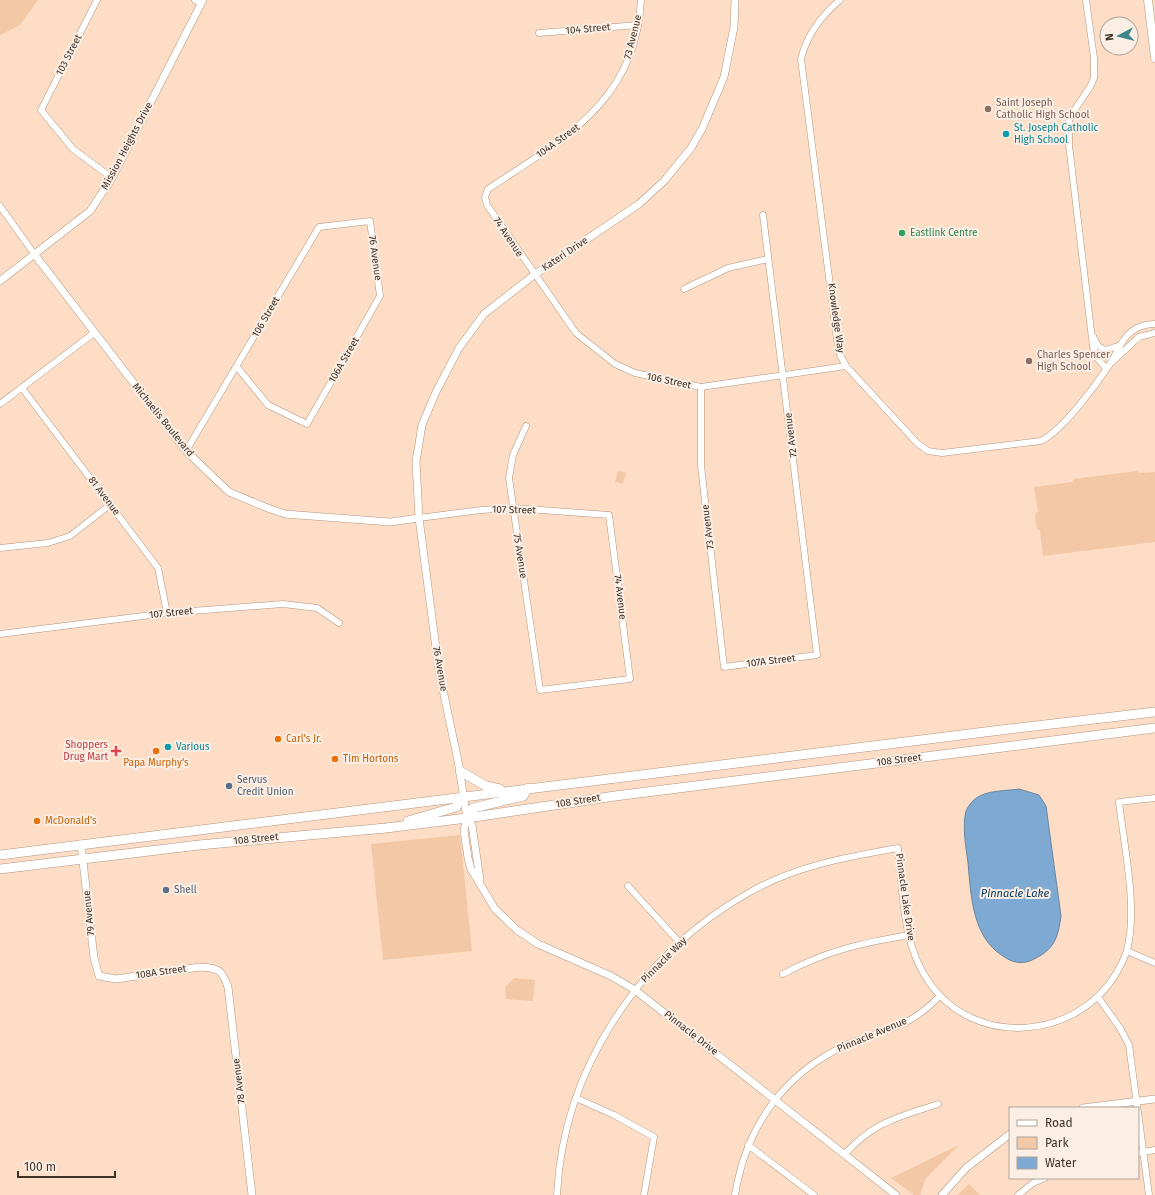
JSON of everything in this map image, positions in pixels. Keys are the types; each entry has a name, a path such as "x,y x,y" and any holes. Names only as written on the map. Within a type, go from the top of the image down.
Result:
{"main road":[{"path":"1148,0 1155,58"},
{"name":"108 Street","path":"0,855 528,788 1155,712"},
{"name":"108 Street","path":"0,870 199,845 365,830 467,818 615,796 1155,728"},
{"path":"460,772 486,786 497,789 528,788"},
{"path":"467,818 474,808 523,796 528,788"},
{"path":"365,830 416,819 456,807 464,796"}],"street":[{"name":"103 Street","path":"97,0 41,110 74,149 112,178"},
{"name":"73 Avenue","path":"621,74 630,52 638,25 641,0"},
{"name":"Kateri Drive","path":"419,518 416,462 422,425 436,392 459,348 484,314 534,275 639,204 664,181 691,148 702,129 724,77 734,27 735,0"},
{"name":"Knowledge Way","path":"840,0 817,23 804,46 801,59 837,340 840,355 846,366 918,444 928,451 942,453 1041,441 1051,436 1080,402 1108,365 1119,345 1136,328 1155,324"},
{"path":"1086,0 1094,58 1094,78 1090,87 1069,118 1068,126 1091,333 1096,358 1108,365"},
{"name":"Mission Heights Drive","path":"0,281 90,211 112,178 200,1"},
{"name":"104 Street","path":"539,33 638,25"},
{"name":"104A Street","path":"485,198 488,189 560,141 589,118 610,92 621,74"},
{"name":"74 Avenue","path":"485,198 487,205 534,275"},
{"name":"Michaelis Boulevard","path":"0,206 35,255 186,451 229,492 285,514 390,522 419,518"},
{"name":"72 Avenue","path":"763,215 784,374 817,655"},
{"name":"106 Street","path":"186,451 319,227 370,221"},
{"name":"76 Avenue","path":"370,221 380,296"},
{"path":"684,289 728,268 768,259"},
{"name":"106 Street","path":"534,275 576,334 615,364 635,374 701,387 846,366"},
{"name":"106A Street","path":"237,367 268,405 307,424 380,296"},
{"path":"0,404 94,332"},
{"path":"1091,333 1098,346 1105,350 1119,345"},
{"name":"Knowledge Way","path":"1108,365 1138,337 1155,333"},
{"name":"73 Avenue","path":"701,387 701,466 724,667"},
{"name":"81 Avenue","path":"22,388 158,568 167,613"},
{"name":"75 Avenue","path":"526,426 513,455 509,478 540,690 630,679"},
{"path":"0,548 48,543 70,536 111,504"},
{"name":"107 Street","path":"419,518 481,510 513,508 609,515"},
{"name":"74 Avenue","path":"609,515 630,679"},
{"name":"76 Avenue","path":"419,518 439,671 460,772 467,818"},
{"name":"107 Street","path":"0,634 167,613 283,604 317,608 339,623"},
{"name":"107A Street","path":"724,667 817,655"},
{"name":"Pinnacle Lake Drive","path":"898,848 909,935 917,964 929,983 940,996 958,1010 974,1019 994,1026 1014,1029 1043,1026 1061,1021 1098,997 1110,982 1127,951 1132,918 1119,802 1155,798"},
{"name":"Pinnacle Drive","path":"467,818 472,825 480,885 495,909 509,924 526,937 549,950 623,982 635,990 896,1195"},
{"name":"79 Avenue","path":"81,844 94,958 99,976 104,977"},
{"name":"Pinnacle Way","path":"557,1195 564,1146 576,1098 596,1051 613,1022 635,990 679,942 751,891 791,874 840,858 898,848"},
{"path":"628,886 679,942"},
{"path":"783,974 802,964 838,949 865,942 909,935"},
{"path":"1127,951 1155,963"},
{"name":"108A Street","path":"104,977 116,979 200,966 214,967 218,970"},
{"name":"78 Avenue","path":"218,970 223,974 228,987 252,1195"},
{"name":"Pinnacle Avenue","path":"735,1195 748,1145 763,1115 774,1099 800,1074 822,1058 846,1044 904,1023 927,1008 940,996"},
{"path":"1098,997 1120,1028 1129,1045 1138,1107"},
{"path":"576,1098 614,1115 654,1137 644,1195"},
{"path":"1092,1107 1155,1099"},
{"path":"845,1154 856,1142 874,1127 938,1104"},
{"path":"1139,1118 1141,1152 1149,1195"},
{"path":"942,1195 966,1168 1009,1135"},
{"path":"748,1145 814,1195"},
{"path":"1141,1152 1155,1150"},
{"path":"1018,1195 1033,1183 1043,1179"}],"green space":[{"path":"0,0 38,0 20,25 0,35"},
{"path":"618,471 626,473 623,484 615,482"},
{"path":"1137,471 1140,473 1155,472 1155,542 1043,556 1040,531 1037,529 1035,515 1038,511 1034,487 1072,482 1074,479"},
{"path":"460,835 472,951 383,960 371,844"},
{"path":"514,978 535,980 533,1001 506,999 505,987"},
{"path":"959,1145 926,1178 920,1195 914,1195 891,1178"},
{"path":"969,1184 980,1195 957,1195"}],"water":[{"name":"Pinnacle Lake","path":"1019,789 1039,795 1046,806 1061,916 1057,936 1051,947 1041,955 1030,961 1022,963 1010,960 993,948 979,927 972,901 964,830 966,811 975,799 990,792"}],"place":[{"name":"Saint Joseph Catholic High School","path":"988,109"},
{"name":"St. Joseph Catholic High School","path":"1006,134"},
{"name":"Eastlink Centre","path":"902,233"},
{"name":"Charles Spencer High School","path":"1029,361"},
{"name":"Carl's Jr.","path":"278,739"},
{"name":"Various","path":"168,747"},
{"name":"Shoppers Drug Mart","path":"116,751"},
{"name":"Papa Murphy's","path":"156,751"},
{"name":"Tim Hortons","path":"335,759"},
{"name":"Servus Credit Union","path":"229,786"},
{"name":"McDonald's","path":"37,821"},
{"name":"Shell","path":"166,890"}]}
